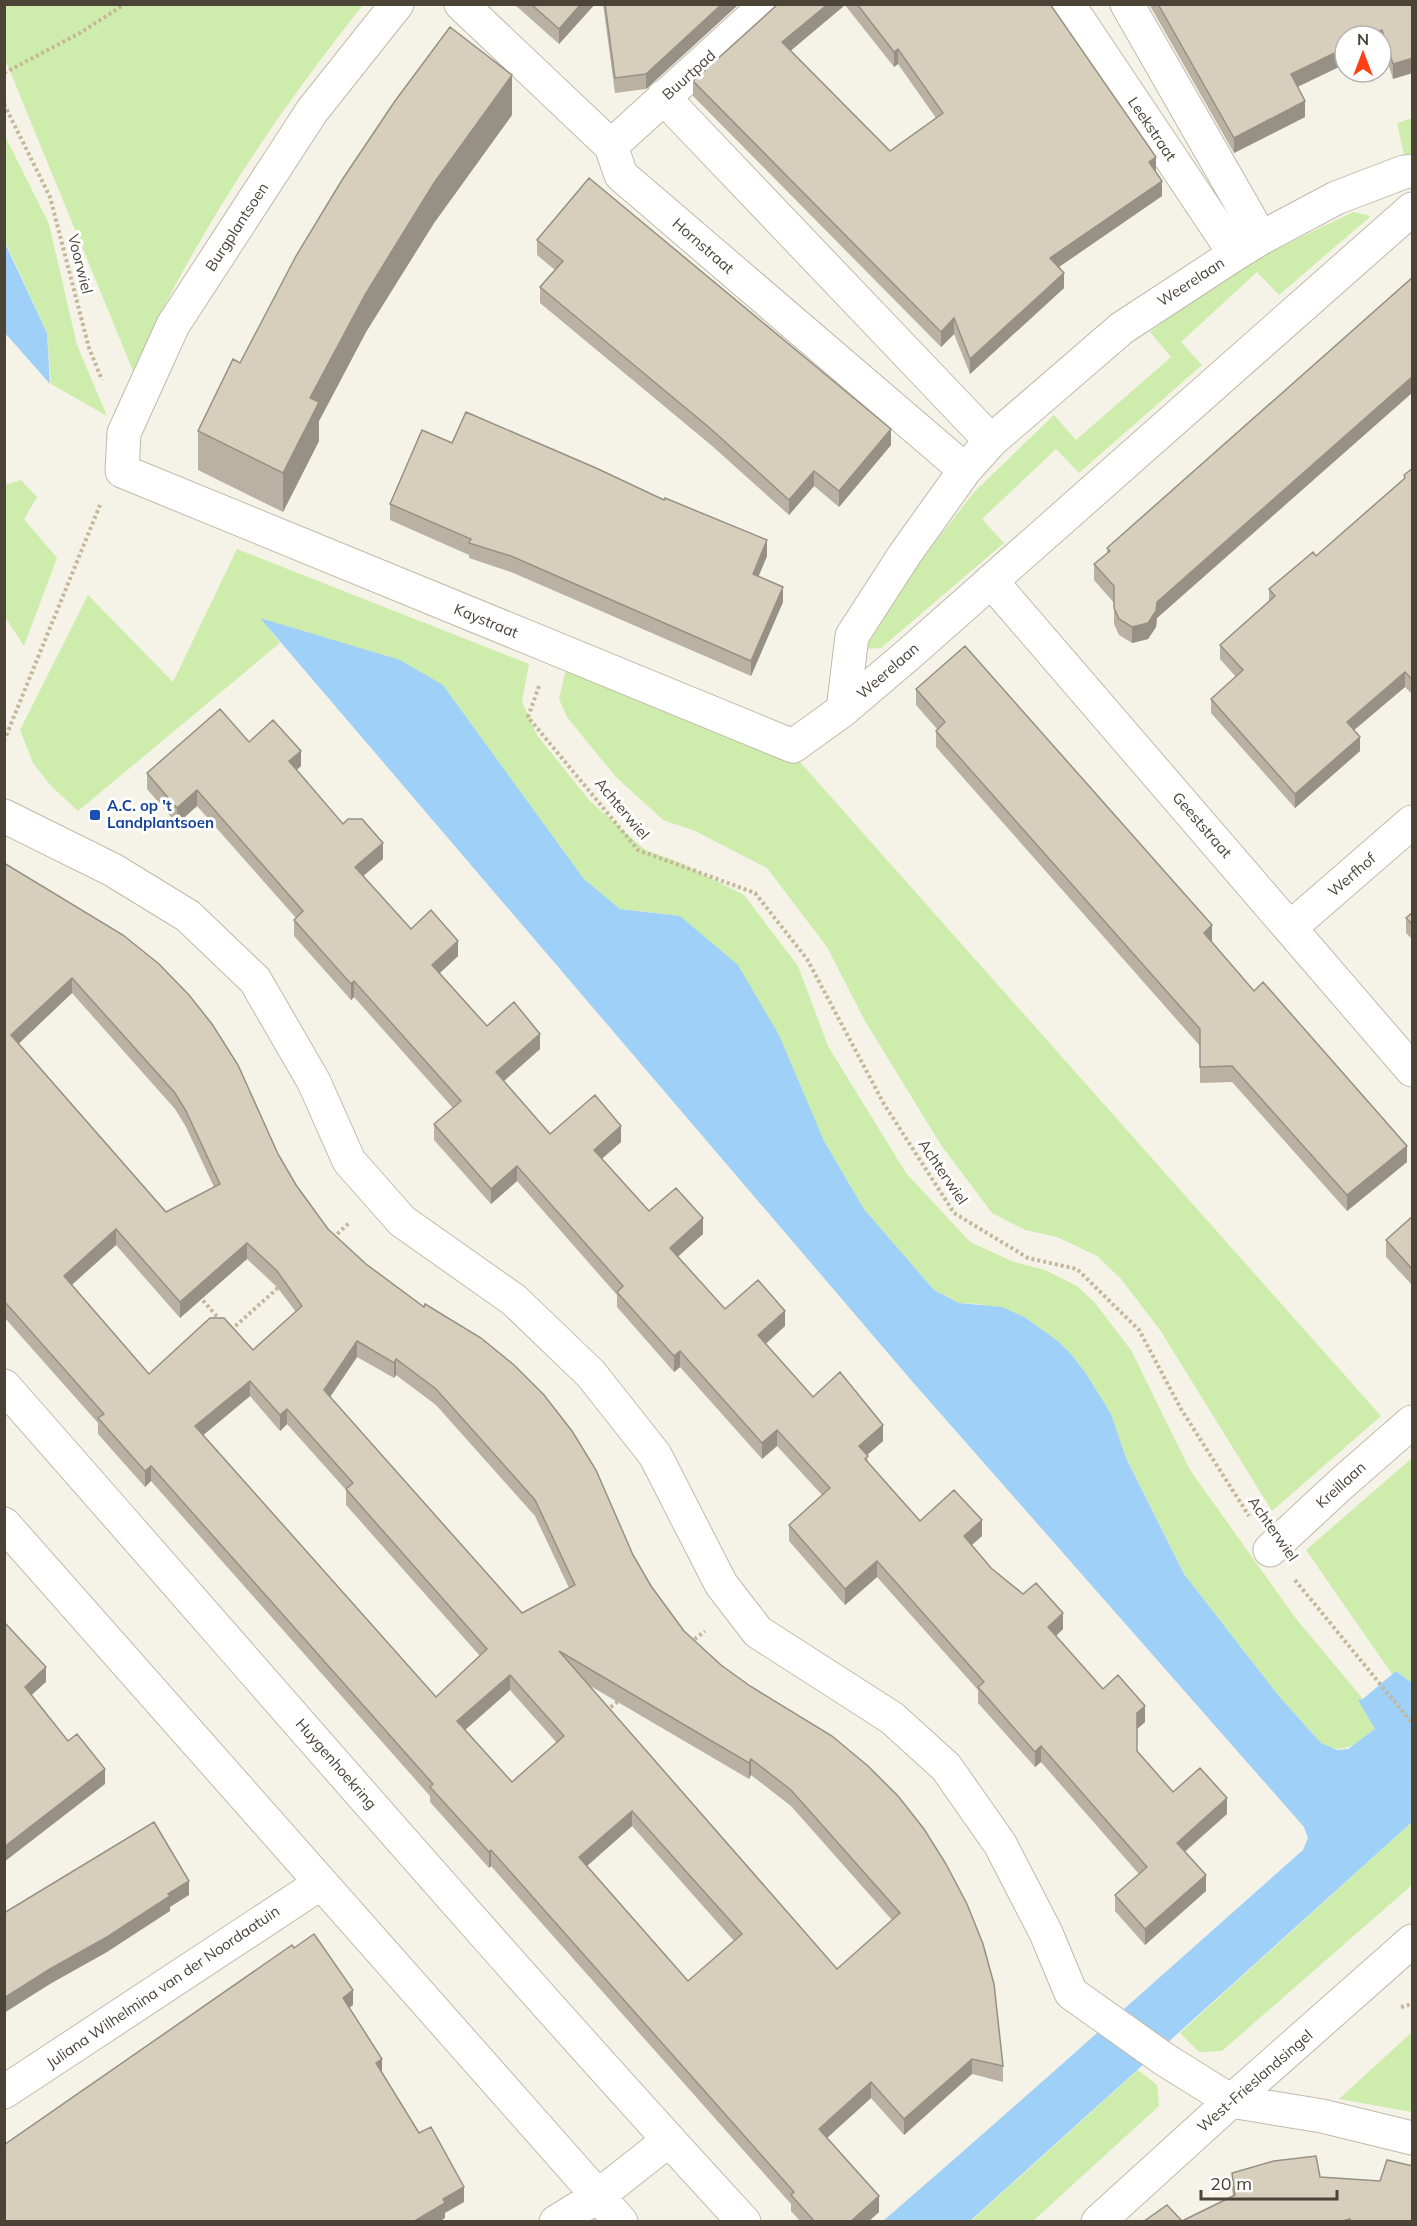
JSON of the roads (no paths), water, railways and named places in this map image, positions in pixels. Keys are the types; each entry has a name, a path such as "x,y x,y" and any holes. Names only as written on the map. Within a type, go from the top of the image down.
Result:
{"street":[{"name":"Burgplantsoen","path":"122,471 124,433 172,325 312,111 397,4"},
{"name":"Hornstraat","path":"461,4 611,146 621,175 965,471"},
{"name":"Buurtpad","path":"611,146 766,4"},
{"name":"Leekstraat","path":"1068,4 1248,246"},
{"path":"1127,4 1248,246"},
{"path":"663,98 990,441"},
{"name":"Weerelaan","path":"843,710 852,636 905,554 965,471 990,441 1122,328 1248,246 1336,198 1404,172 1413,171"},
{"name":"Weerelaan","path":"843,710 1413,209"},
{"name":"Kaystraat","path":"122,471 793,746 843,710"},
{"name":"Geeststraat","path":"992,581 1413,1070"},
{"path":"4,816 113,870 188,916 255,980 314,1082 349,1161 402,1221 514,1300 591,1374 655,1455 721,1584 758,1632 892,1718 946,1767 1000,1844 1046,1933 1071,1993 1164,2060 1231,2101 1322,2116 1413,2138"},
{"name":"Werfhof","path":"1291,927 1413,822"},
{"name":"Huygenhoekring","path":"4,1386 669,2140 744,2222"},
{"name":"Kreillaan","path":"1270,1550 1341,1484 1413,1422"},
{"path":"10,1542 321,1882 621,2222"},
{"name":"Juliana Wilhelmina van der Noordaatuin","path":"4,2092 321,1882"},
{"name":"West-Frieslandsingel","path":"1098,2222 1413,1941"},
{"path":"556,2222 598,2196 669,2140"}],"water":[{"path":"4,241 47,333 50,384 5,333"},
{"path":"260,618 400,660 443,685 584,879 620,909 680,916 738,965 779,1035 824,1141 864,1209 934,1290 959,1303 1002,1307 1026,1318 1058,1341 1072,1355 1111,1414 1126,1458 1184,1574 1278,1695 1321,1743 1337,1750 1348,1749 1375,1729 1358,1700 1363,1699 1396,1671 1412,1683 1412,1822 970,2221 883,2221 1303,1850 1308,1838 1304,1827 911,1380"}],"place":[{"name":"A.C. op 't Landplantsoen","path":"95,815"}]}
